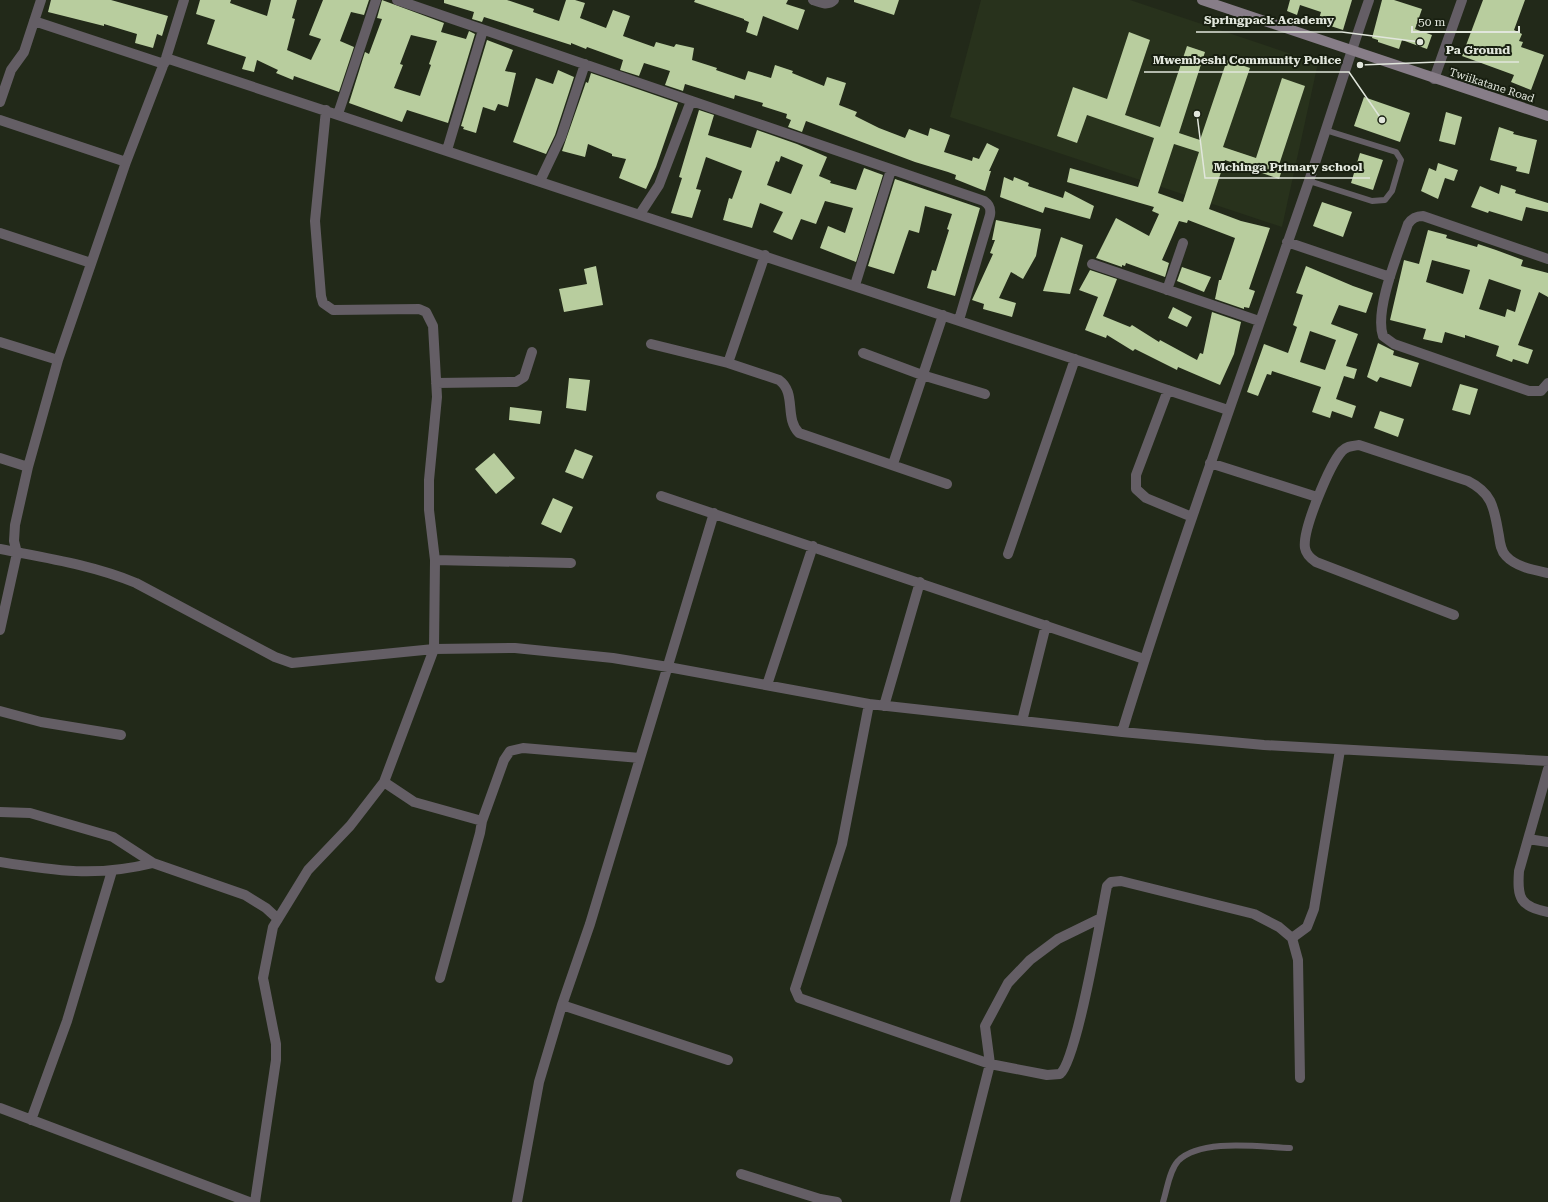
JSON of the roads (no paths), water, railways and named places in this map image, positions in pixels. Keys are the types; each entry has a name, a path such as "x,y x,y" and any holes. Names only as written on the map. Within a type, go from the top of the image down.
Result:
{"main road":[{"name":"Twiikatane Road","path":"1202,0 1548,116"}],"street":[{"path":"0,102 11,70 24,52 41,0"},
{"path":"0,630 17,553 14,540 15,525 28,467 58,360 126,162 165,61 184,0"},
{"path":"338,114 376,0"},
{"path":"397,0 989,204 991,210 990,215 959,320"},
{"path":"813,0 826,4 831,3 834,0"},
{"path":"1122,732 1144,659 1210,462 1309,181 1369,0"},
{"path":"1434,79 1462,0"},
{"path":"34,21 326,110 1228,410"},
{"path":"447,150 483,30"},
{"path":"540,181 561,138 585,64"},
{"path":"640,214 658,185 691,101"},
{"path":"255,1202 277,1052 264,990 263,968 270,938 278,919 308,870 350,826 384,782 434,649 435,560 429,510 437,397 433,326 426,312 412,308 333,310 323,303 321,296 315,220 326,110"},
{"path":"0,120 126,162"},
{"path":"855,285 891,170"},
{"path":"1548,259 1423,216 1412,218 1408,224 1390,277 1381,322 1383,336 1388,341 1529,391 1541,391 1548,383"},
{"path":"0,234 91,263"},
{"path":"1287,242 1390,277"},
{"path":"1167,290 1183,243"},
{"path":"728,363 765,255"},
{"path":"1092,264 1259,322"},
{"path":"892,464 943,315"},
{"path":"0,342 58,360"},
{"path":"651,344 728,363 779,380 784,384 789,395 792,423 799,433 947,484"},
{"path":"436,383 516,382 524,377 532,352"},
{"path":"863,353 922,375 985,394"},
{"path":"1008,554 1075,359"},
{"path":"1168,390 1136,476 1136,489 1146,498 1192,517"},
{"path":"1454,615 1323,565 1311,558 1307,553 1305,541 1318,497 1341,452 1346,447 1359,445 1468,481 1479,487 1488,496 1494,508 1500,548 1506,556 1516,564 1548,573"},
{"path":"0,458 28,467"},
{"path":"1210,462 1318,497"},
{"path":"661,496 920,582 1144,659"},
{"path":"517,1202 540,1082 562,1005 590,924 714,514"},
{"path":"767,685 813,546"},
{"path":"0,550 96,568 116,575 136,583 282,661 292,662 434,649 515,648 613,658 668,666 869,704 1188,740 1548,761"},
{"path":"435,560 571,563"},
{"path":"884,706 920,582"},
{"path":"1022,721 1046,625"},
{"path":"869,704 842,844 794,989 799,998 990,1064 1047,1075 1060,1074 1064,1070 1080,1016 1107,886 1111,882 1121,881 1254,914 1279,927 1292,938 1298,960 1300,1078"},
{"path":"0,711 34,720 121,735"},
{"path":"440,978 482,821 504,760 510,751 523,748 640,758"},
{"path":"1292,938 1307,927 1314,909 1340,750"},
{"path":"1548,769 1519,871 1519,892 1522,901 1528,906 1548,912"},
{"path":"384,782 414,802 482,821"},
{"path":"0,812 30,813 113,837 152,863 245,895 266,908 278,919"},
{"path":"1528,839 1548,842"},
{"path":"0,862 69,871 127,870 152,863"},
{"path":"31,1120 67,1021 112,871"},
{"path":"955,1202 990,1064 985,1026 1008,983 1030,960 1058,939 1101,918"},
{"path":"562,1005 728,1060"},
{"path":"0,1108 249,1202"},
{"path":"741,1174 820,1199 837,1202"}],"lane":[{"path":"1309,181 1372,201 1385,200 1392,191 1401,160 1396,152 1326,130"},
{"path":"1163,1202 1170,1179 1178,1162 1192,1153 1216,1145 1290,1148"}],"place":[{"name":"Springpack Academy","path":"1420,42"},
{"name":"Pa Ground","path":"1360,65"},
{"name":"Mchinga Primary school","path":"1197,114"},
{"name":"Mwembeshi Community Police","path":"1382,120"}]}
